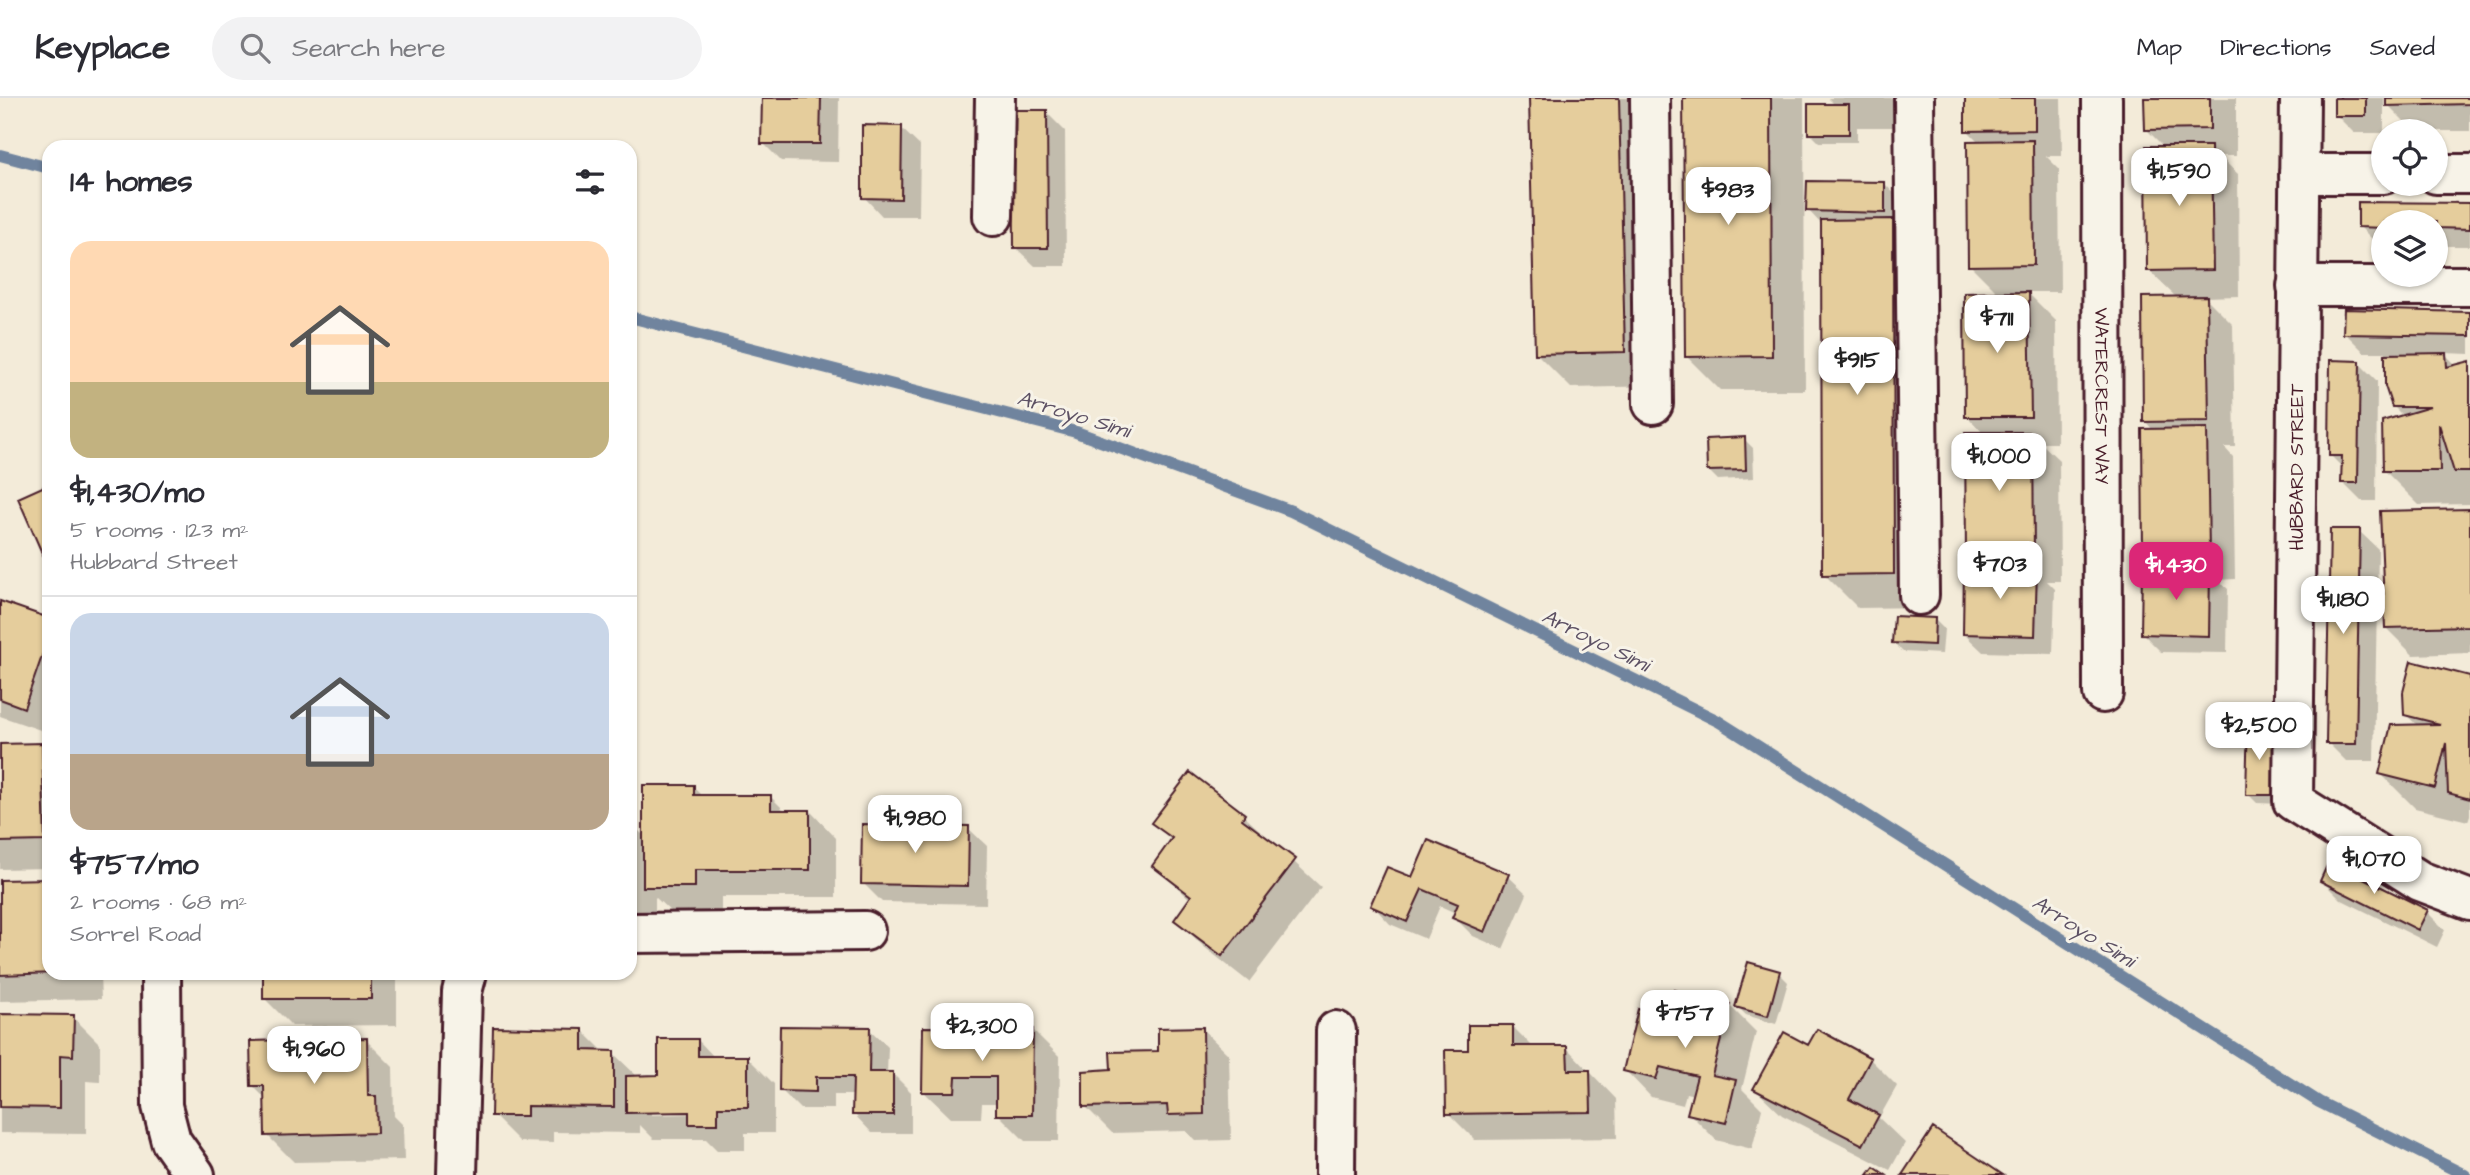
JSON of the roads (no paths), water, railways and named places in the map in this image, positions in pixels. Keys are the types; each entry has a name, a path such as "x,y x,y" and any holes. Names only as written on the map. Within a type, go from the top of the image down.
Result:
{"street":[{"path":"993,216 995,98"},
{"path":"1650,98 1653,404"},
{"path":"1914,98 1919,595"},
{"name":"WATERCREST WAY","path":"2102,98 2103,692"},
{"name":"HUBBARD STREET","path":"2300,98 2293,801 2420,881 2470,900"},
{"path":"2299,174 2371,174"},
{"path":"2448,174 2470,174"},
{"path":"2297,286 2470,286"},
{"path":"637,933 865,931"},
{"path":"161,980 162,1106 170,1141 195,1175"},
{"path":"457,1175 462,992 465,980"},
{"path":"1335,1175 1336,1031"}],"waterway":[{"name":"Arroyo Simi","path":"0,155 42,166"},
{"name":"Arroyo Simi","path":"637,319 1076,432 1291,511 1718,721 2319,1102 2465,1175"}]}
